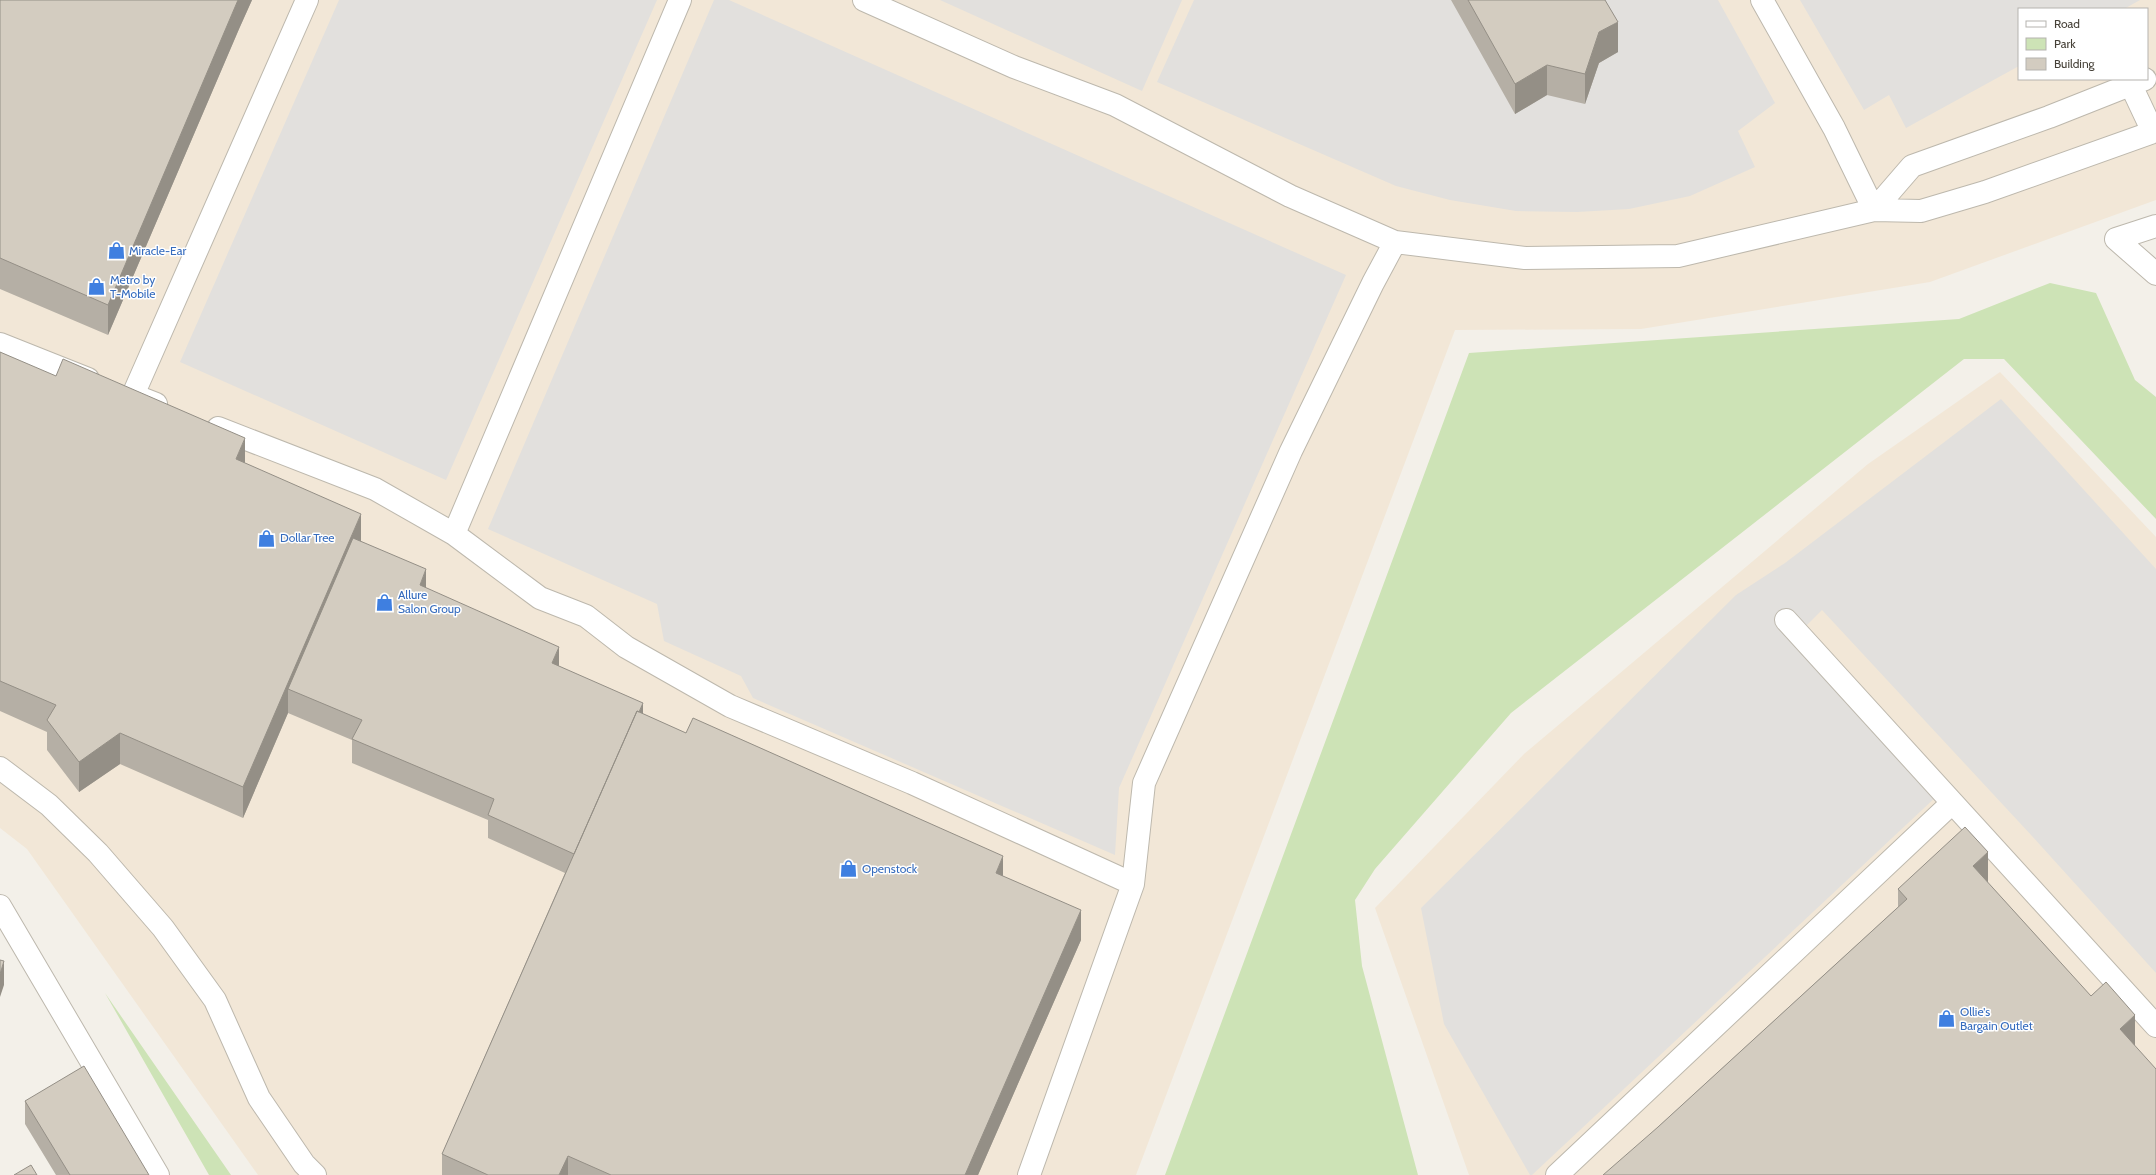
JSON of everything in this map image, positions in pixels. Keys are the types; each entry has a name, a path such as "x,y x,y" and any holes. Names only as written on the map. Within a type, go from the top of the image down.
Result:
{"street":[{"path":"133,395 307,0"},
{"path":"454,534 680,0"},
{"path":"864,0 1014,68 1114,105 1290,196 1395,242 1525,258 1678,256 1874,210 1921,211 1985,192 2155,131 2138,80 1912,166 1874,210"},
{"path":"1762,0 1834,128 1874,210"},
{"path":"2156,226 2116,239 2156,274"},
{"path":"1029,1175 1133,884 1144,783 1291,451 1373,283 1395,242"},
{"path":"0,344 177,412"},
{"path":"199,421 375,489 454,534 540,598 586,616 626,647 730,706 912,783 1133,884"},
{"path":"1786,620 2156,1026"},
{"path":"0,768 49,805 98,853 163,928 215,1000 259,1098 304,1164 315,1175"},
{"path":"1557,1175 1952,803"},
{"path":"0,906 158,1175"}],"shaded area":[{"path":"0,0 2156,0 2156,200 1930,282 1641,329 1455,330 1136,1175 258,1175 27,849 0,828"},
{"path":"339,0 657,0 446,480 180,362"},
{"path":"714,0 729,0 1346,275 1119,788 1115,855 753,698 741,676 664,641 657,604 488,529"},
{"path":"940,0 1182,0 1142,91"},
{"path":"1194,0 1718,0 1775,103 1738,131 1755,167 1690,196 1629,209 1577,212 1516,211 1450,200 1396,186 1157,82"},
{"path":"1800,0 2140,0 2126,8 2018,8 2018,67 1906,128 1889,95 1864,110"},
{"path":"2000,372 2156,537 2156,1175 1469,1175 1375,908 1524,754 1868,464"},
{"path":"2001,399 2156,569 2156,973 2032,836 1822,610 1797,635 1938,795 1532,1175 1530,1175 1444,1024 1421,908 1736,595 1785,563"}],"green space":[{"path":"2050,283 2096,293 2135,380 2156,397 2156,519 2004,359 1964,359 1511,713 1375,869 1355,900 1362,966 1418,1175 1165,1175 1469,353 1959,319"},
{"path":"105,993 231,1175 209,1175"}],"building":[{"path":"0,0 238,0 108,305 0,258"},
{"path":"1468,0 1605,0 1618,22 1599,32 1585,74 1547,65 1515,84"},
{"path":"0,352 56,376 63,359 245,438 236,459 361,514 243,787 120,733 79,762 47,720 56,705 0,681"},
{"path":"353,538 426,569 420,585 559,647 552,663 643,703 639,712 637,711 574,854 488,815 494,799 352,739 362,720 288,689"},
{"path":"637,711 686,733 693,718 1003,856 996,873 1081,910 965,1175 611,1175 568,1156 559,1175 488,1175 442,1154"},
{"name":"Ollie's Bargain Outlet","path":"1965,827 1988,852 1973,866 2091,996 2106,982 2135,1015 2120,1029 2156,1069 2156,1175 1603,1175 1658,1127 1907,899 1898,889"},
{"path":"0,960 4,961 0,974"},
{"path":"84,1066 149,1175 70,1175 25,1101"},
{"path":"31,1165 37,1175 14,1175"}],"place":[{"name":"Miracle-Ear","path":"116,251"},
{"name":"Metro by T-Mobile","path":"97,287"},
{"name":"Dollar Tree","path":"267,538"},
{"name":"Allure Salon Group","path":"385,602"},
{"name":"Openstock","path":"849,869"},
{"name":"Ollie's Bargain Outlet","path":"1947,1019"}]}
